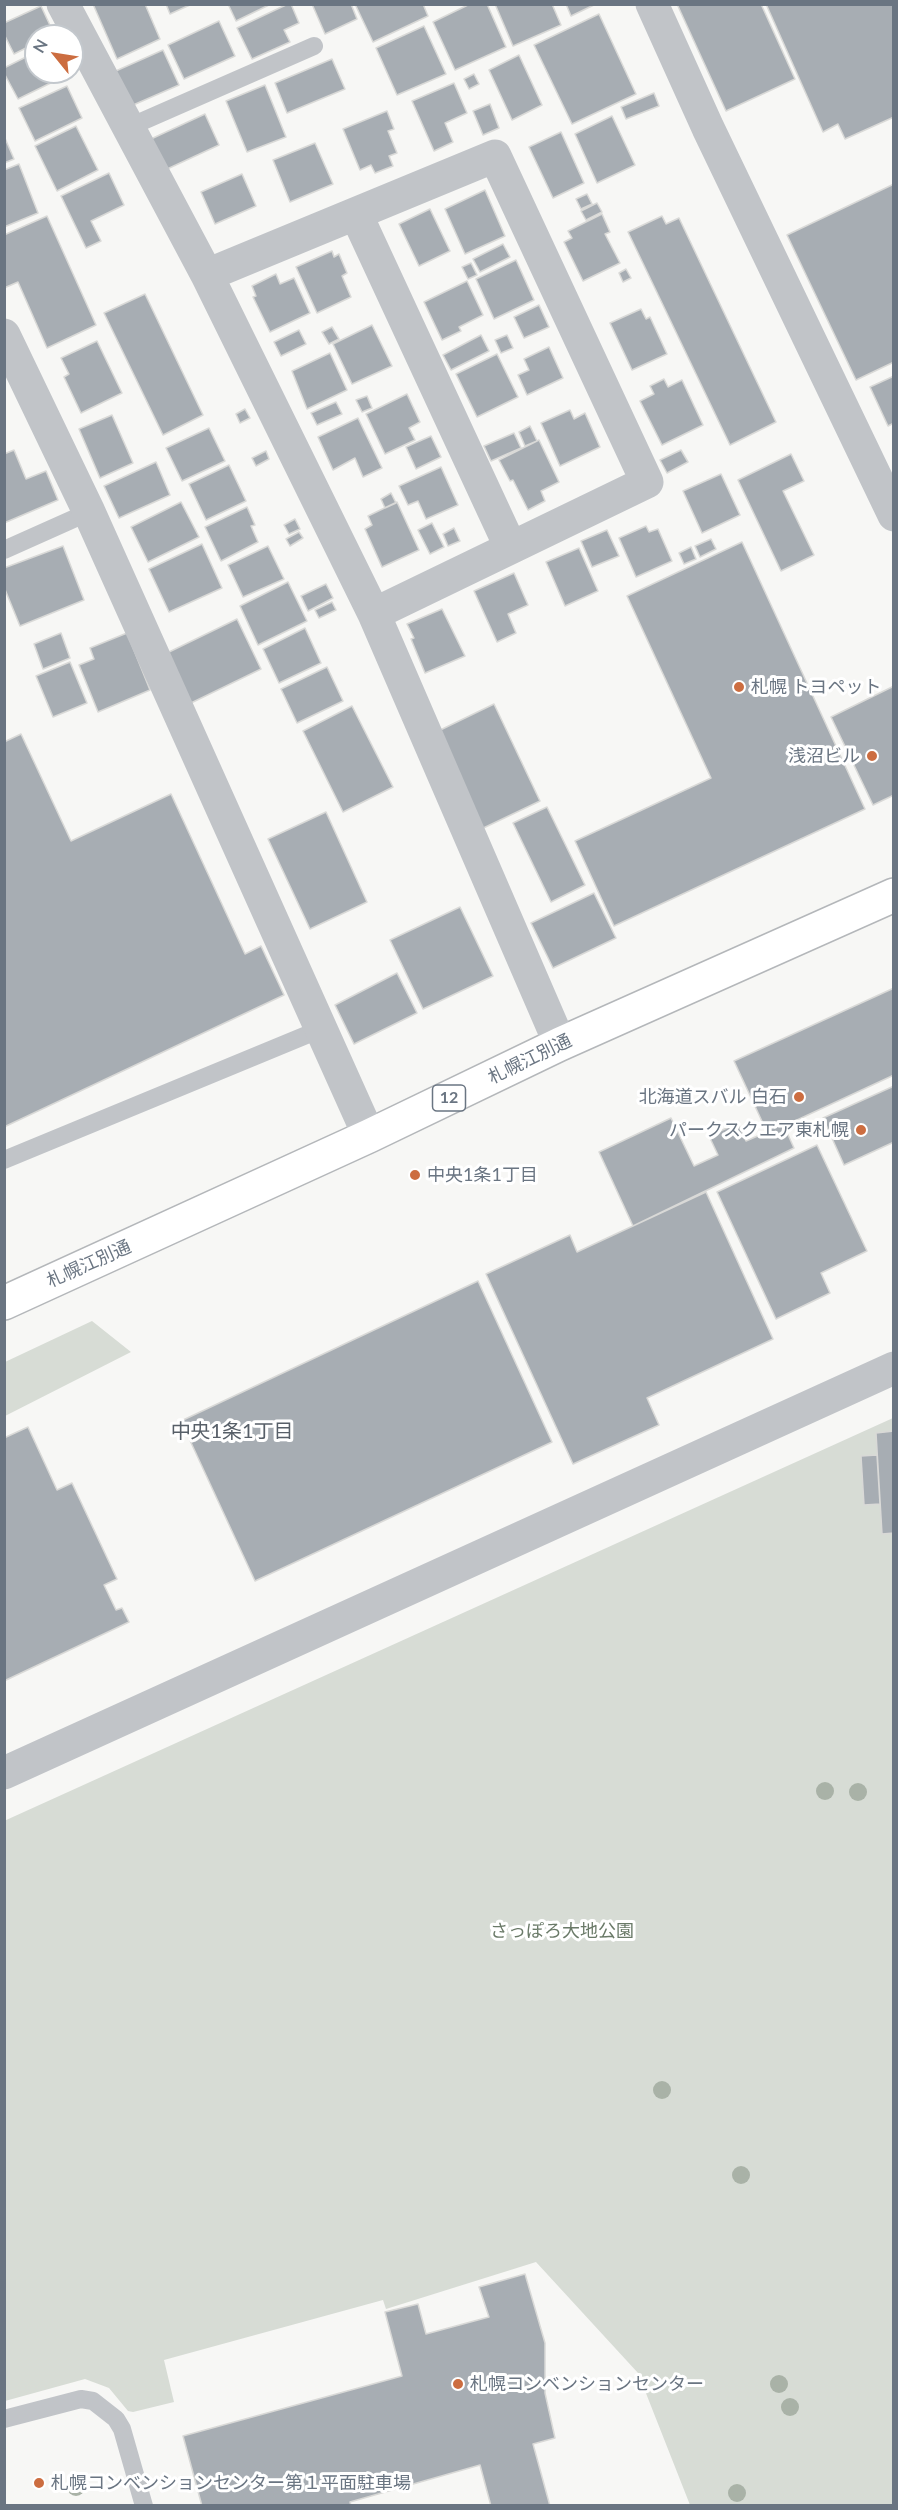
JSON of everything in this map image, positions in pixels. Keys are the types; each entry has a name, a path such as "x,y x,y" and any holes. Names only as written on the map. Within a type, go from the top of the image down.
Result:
{"highway":[{"name":"札幌江別通","path":"4,1303 369,1136 560,1044 894,895"}],"street":[{"path":"63,4 207,275 374,614 560,1044"},
{"path":"652,4 718,149 894,514"},
{"path":"207,275 495,156 647,482 510,546 374,614"},
{"path":"356,214 510,546"},
{"path":"4,335 88,512 369,1136"},
{"path":"4,1773 894,1368"}],"lane":[{"path":"127,128 314,46"},
{"path":"4,550 88,512"},
{"path":"4,1160 321,1029"},
{"path":"4,2419 81,2399 93,2401 116,2420 122,2429 144,2505"}],"green space":[{"path":"92,1321 131,1352 5,1416 5,1362"},
{"name":"さっぽろ大地公園","path":"893,1418 893,2505 690,2505 638,2373 536,2262 386,2309 383,2300 164,2360 174,2402 133,2412 128,2411 109,2388 85,2379 5,2401 4,1821"}],"building":[{"path":"93,4 145,4 160,39 117,59"},
{"path":"166,4 192,4 170,14"},
{"path":"228,4 271,4 236,21"},
{"path":"291,4 299,23 284,30 290,42 252,59 237,28"},
{"path":"312,4 351,4 357,19 325,34"},
{"path":"355,4 423,4 428,16 373,42"},
{"path":"470,4 487,4 506,47 455,70 433,22"},
{"path":"495,4 552,4 561,25 513,46"},
{"path":"566,4 596,4 571,16"},
{"path":"677,4 761,4 795,79 726,111"},
{"path":"766,4 894,4 894,117 845,139 838,124 823,132"},
{"path":"41,6 49,24 24,24 24,49 14,54 4,34 4,23"},
{"path":"599,14 636,94 572,124 534,45"},
{"path":"219,21 235,56 184,79 168,45"},
{"path":"424,26 446,74 397,95 376,48"},
{"path":"163,50 179,85 124,109 109,74"},
{"path":"519,55 542,105 512,120 489,70"},
{"path":"24,58 24,84 49,84 18,99 4,73 4,68"},
{"path":"332,59 345,89 287,113 275,83"},
{"path":"474,74 479,84 469,89 464,79"},
{"path":"454,83 467,113 445,123 453,142 434,151 412,101"},
{"path":"265,85 286,137 247,152 226,101"},
{"path":"67,86 82,118 35,141 19,108"},
{"path":"654,93 659,106 626,119 621,107"},
{"path":"490,104 499,128 483,135 473,111"},
{"path":"387,111 394,129 388,131 397,153 389,156 393,166 375,173 371,165 360,170 343,129"},
{"path":"205,114 219,145 165,170 151,139"},
{"path":"612,116 635,165 597,183 575,134"},
{"path":"76,126 98,170 57,191 35,146"},
{"path":"561,132 584,183 553,198 529,147"},
{"path":"4,136 14,159 4,163"},
{"path":"315,143 333,184 290,202 273,160"},
{"path":"19,164 38,213 4,227 4,170"},
{"path":"109,173 124,205 91,221 101,241 86,248 61,196"},
{"path":"242,174 256,206 215,224 201,192"},
{"path":"894,184 894,362 856,380 787,235"},
{"path":"485,190 505,236 465,254 445,209"},
{"path":"587,194 592,204 581,209 576,199"},
{"path":"597,203 602,212 586,220 581,211"},
{"path":"430,209 450,251 419,266 399,224"},
{"path":"602,214 610,232 605,234 620,263 583,281 564,242 572,238 568,231"},
{"path":"47,216 96,325 47,348 18,282 4,288 4,235"},
{"path":"662,216 666,224 679,218 776,422 730,445 628,232"},
{"path":"503,244 510,257 480,272 473,259"},
{"path":"332,251 334,257 339,254 347,273 342,276 351,297 317,313 296,267"},
{"path":"516,260 534,300 494,319 476,279"},
{"path":"471,263 477,275 468,279 462,267"},
{"path":"626,269 631,278 623,282 619,273"},
{"path":"276,274 280,284 294,278 310,313 270,332 253,297 256,296 252,286"},
{"path":"467,281 483,315 459,327 461,331 442,340 424,302"},
{"path":"145,294 203,415 163,435 104,313"},
{"path":"539,305 549,327 524,338 514,317"},
{"path":"641,309 646,319 650,317 667,354 632,370 610,323"},
{"path":"372,325 392,366 352,384 333,344"},
{"path":"332,327 339,339 329,344 322,332"},
{"path":"299,330 306,344 281,356 274,342"},
{"path":"481,335 489,351 451,370 443,355"},
{"path":"507,335 513,348 501,353 495,340"},
{"path":"97,341 122,393 81,413 64,377 69,374 61,358"},
{"path":"549,347 563,378 527,395 518,375 529,370 524,359"},
{"path":"330,353 347,390 307,409 292,371"},
{"path":"497,354 518,397 477,417 456,374"},
{"path":"894,376 894,423 888,426 870,387"},
{"path":"664,379 668,387 682,380 703,425 662,445 640,401 654,394 650,386"},
{"path":"407,394 420,422 409,428 415,440 385,454 366,414"},
{"path":"367,396 372,408 362,412 356,400"},
{"path":"336,402 342,414 317,425 311,413"},
{"path":"245,409 250,418 240,423 236,414"},
{"path":"570,410 574,419 585,413 600,447 560,466 541,423"},
{"path":"112,415 133,463 100,478 79,429"},
{"path":"358,418 382,468 363,477 355,458 333,470 318,437"},
{"path":"530,426 537,441 525,446 519,432"},
{"path":"209,428 225,461 182,481 166,448"},
{"path":"514,433 521,448 491,461 484,446"},
{"path":"431,436 441,457 416,469 406,447"},
{"path":"539,440 559,482 541,491 545,501 528,510 513,480 510,481 499,460"},
{"path":"14,450 26,479 46,471 58,500 4,523 4,454"},
{"path":"681,450 688,462 667,473 660,460"},
{"path":"266,451 269,459 256,466 252,458"},
{"path":"791,454 804,481 783,491 814,555 781,571 738,480"},
{"path":"156,462 170,495 119,518 104,486"},
{"path":"229,465 246,501 206,520 189,484"},
{"path":"441,467 458,505 426,519 418,501 408,505 399,486"},
{"path":"721,474 740,515 702,533 683,491"},
{"path":"391,493 396,503 385,508 381,499"},
{"path":"181,502 199,537 148,562 131,527"},
{"path":"397,502 419,550 382,567 365,529 372,525 368,516"},
{"path":"247,507 255,525 251,526 258,542 221,561 205,527"},
{"path":"295,519 300,529 289,534 284,525"},
{"path":"432,523 444,547 430,554 418,530"},
{"path":"646,526 649,532 658,529 672,561 636,577 619,538"},
{"path":"454,528 460,541 448,546 443,534"},
{"path":"607,530 619,556 592,567 581,541"},
{"path":"299,532 303,538 290,546 286,539"},
{"path":"711,539 716,549 700,557 695,546"},
{"name":"札幌 トヨペット","path":"742,542 865,809 614,926 575,841 711,778 627,596"},
{"path":"202,544 222,588 169,612 149,569"},
{"path":"63,546 84,600 20,626 4,587 4,568"},
{"path":"268,546 284,579 243,597 228,565"},
{"path":"691,547 696,559 684,564 679,553"},
{"path":"579,548 598,591 565,606 546,562"},
{"path":"514,573 528,605 508,614 516,633 497,642 474,591"},
{"path":"288,582 307,621 258,645 240,606"},
{"path":"326,584 333,598 308,611 301,596"},
{"path":"332,602 336,610 319,618 315,610"},
{"path":"442,609 465,656 425,673 407,624"},
{"path":"237,619 261,669 191,703 167,653"},
{"path":"305,628 321,663 279,683 263,649"},
{"path":"61,633 70,658 43,669 34,644"},
{"path":"127,633 150,690 98,712 79,665 94,659 90,648"},
{"path":"70,662 87,703 53,717 36,676"},
{"path":"327,667 343,701 297,723 281,689"},
{"name":"浅沼ビル","path":"894,686 894,795 873,805 831,717"},
{"path":"494,704 540,801 475,832 430,735"},
{"path":"352,706 393,787 343,812 303,731"},
{"path":"21,734 71,841 171,794 245,954 261,946 284,995 4,1127 4,742"},
{"path":"547,807 585,885 551,902 513,823"},
{"path":"326,812 367,902 310,929 268,839"},
{"path":"594,893 616,938 553,968 531,923"},
{"path":"460,907 493,976 423,1009 390,940"},
{"path":"397,973 417,1013 354,1044 335,1005"},
{"name":"北海道スバル 白石","path":"894,988 894,1075 784,1126 794,1148 633,1226 599,1152 671,1118 694,1166 718,1155 709,1136 738,1123 746,1141 767,1132 734,1061"},
{"name":"パークスクエア東札幌","path":"894,1086 894,1142 844,1165 823,1118"},
{"path":"817,1145 867,1251 821,1273 830,1293 776,1319 717,1192"},
{"path":"706,1192 773,1339 647,1398 659,1425 573,1464 486,1274 570,1235 577,1252"},
{"path":"478,1281 552,1442 255,1581 181,1421"},
{"path":"28,1427 57,1490 72,1483 117,1579 104,1585 116,1610 122,1608 129,1622 4,1681 4,1438"},
{"path":"894,1431 894,1533 882,1534 876,1433"},
{"path":"877,1455 880,1504 864,1505 861,1456"},
{"name":"札幌コンベンションセンター","path":"525,2274 545,2343 545,2393 555,2438 533,2444 550,2506 491,2506 480,2465 350,2502 351,2506 202,2506 183,2436 402,2376 385,2312 418,2304 426,2334 489,2317 479,2287"}],"place":[{"name":"札幌 トヨペット","path":"739,687"},
{"name":"浅沼ビル","path":"872,756"},
{"name":"北海道スバル 白石","path":"799,1097"},
{"name":"パークスクエア東札幌","path":"861,1130"},
{"name":"中央1条1丁目","path":"415,1175"},
{"name":"札幌コンベンションセンター","path":"458,2384"},
{"name":"札幌コンベンションセンター第１平面駐車場","path":"39,2483"}],"district":[{"name":"中央1条1丁目","path":"232,1432"}]}
